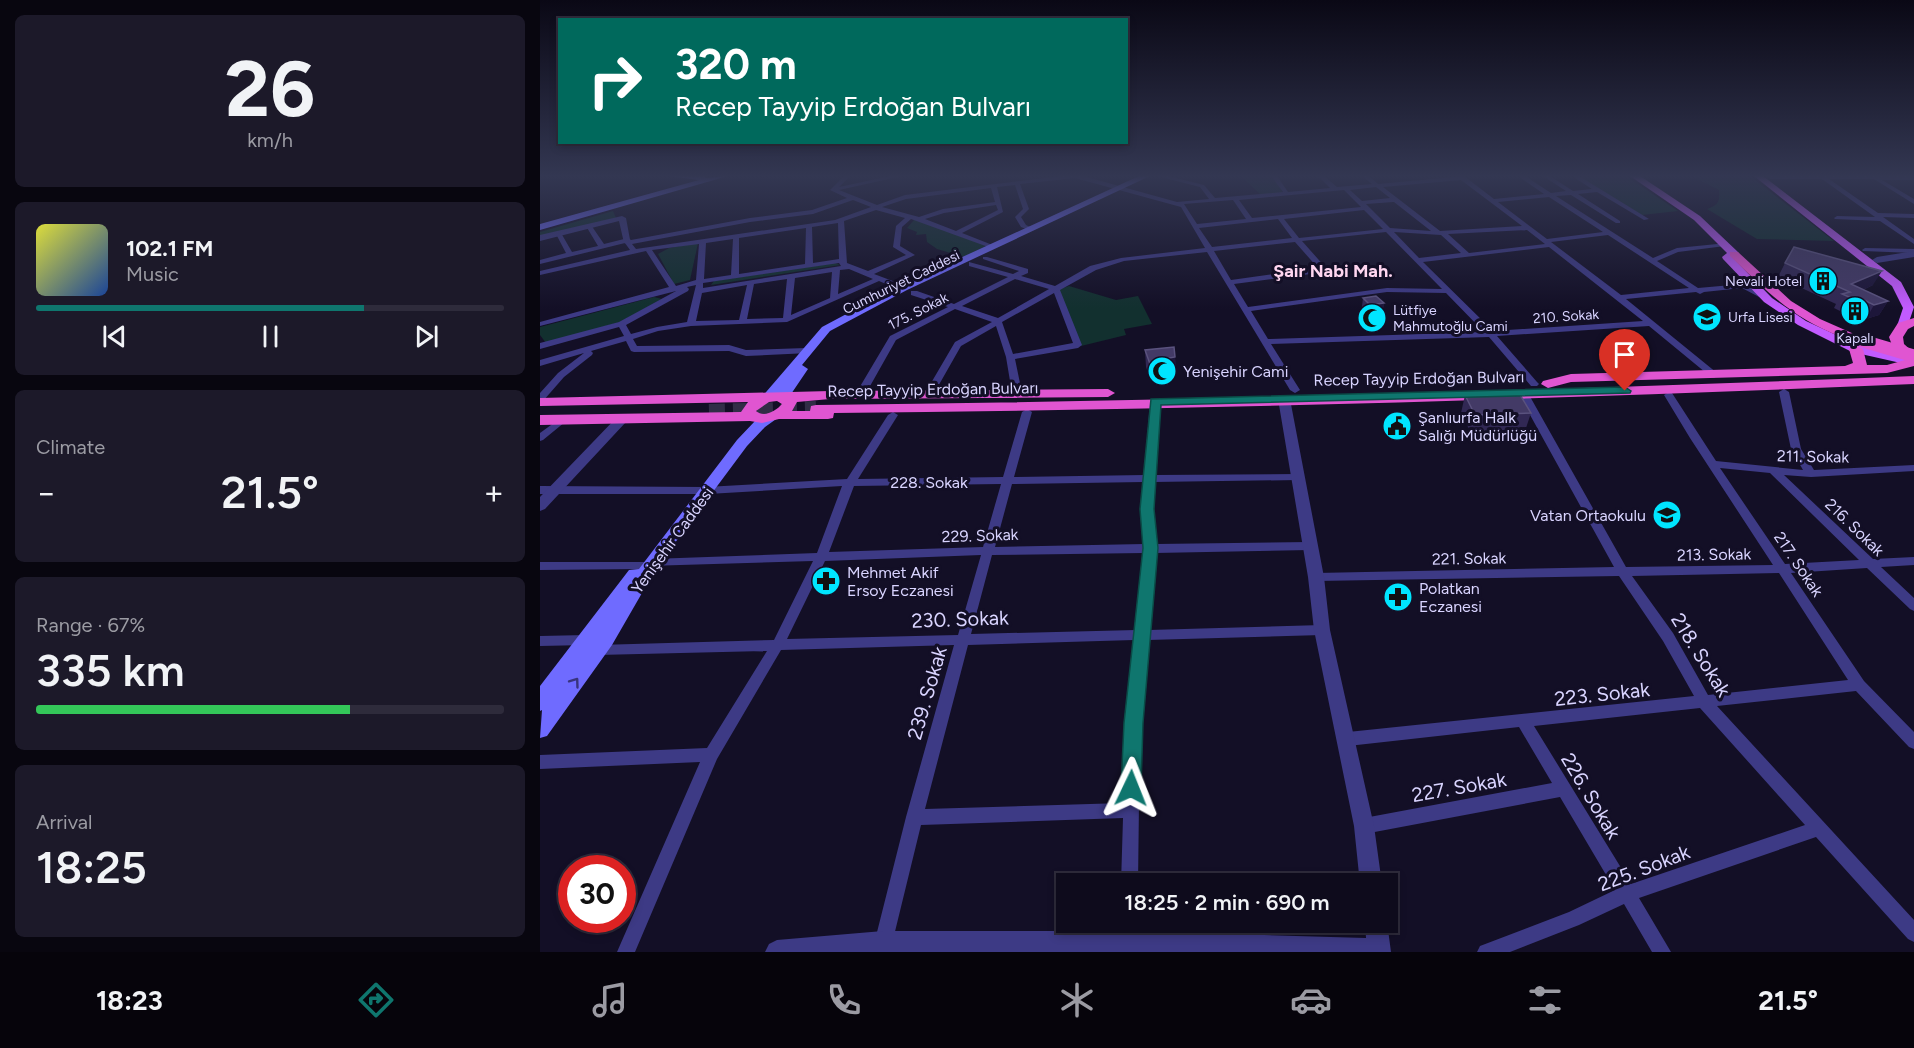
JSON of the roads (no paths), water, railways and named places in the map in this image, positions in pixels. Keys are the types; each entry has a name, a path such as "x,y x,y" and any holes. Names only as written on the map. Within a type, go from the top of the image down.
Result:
{"highway":[{"path":"1730,249 1786,304 1816,322 1859,345 1914,356"},
{"path":"1542,388 1571,378 1887,369 1914,362 1898,345 1896,337 1909,324"},
{"path":"1845,371 1860,365 1859,345"},
{"name":"Recep Tayyip Erdoğan Bulvarı","path":"1542,388 1914,371"},
{"name":"Recep Tayyip Erdoğan Bulvarı","path":"814,409 1155,402 1290,395 1914,380"},
{"path":"1542,388 1582,396 1914,390"},
{"path":"540,400 731,399 830,395 928,396 1017,393 1130,395"},
{"path":"830,395 807,402 804,410 893,415 1115,410 1155,402"},
{"name":"Recep Tayyip Erdoğan Bulvarı","path":"814,409 1107,399 1130,395 1290,395"},
{"path":"752,417 748,410 750,407 775,398 790,402 789,406 774,416"},
{"path":"540,420 622,419 712,412 735,408 737,404 731,399"},
{"path":"540,408 712,412 752,417 774,416 814,409"},
{"path":"540,415 712,412"}],"main road":[{"path":"540,226 560,220"},
{"name":"Cumhuriyet Caddesi","path":"775,398 806,351 826,329 1051,220"},
{"name":"Cumhuriyet Caddesi","path":"775,398 822,342 850,322 908,290 972,264 1060,220"},
{"path":"1700,220 1730,249 1727,257 1764,296 1803,323 1859,345 1914,362"},
{"path":"1815,220 1897,284 1910,308 1909,324"},
{"path":"1826,220 1914,290"},
{"name":"Yenişehir Caddesi","path":"540,729 646,564 742,443 760,424 774,416"},
{"name":"Yenişehir Caddesi","path":"706,490 752,417"},
{"name":"Yenişehir Caddesi","path":"540,702 592,645"}],"street":[{"path":"540,238 612,220"},
{"path":"623,220 630,245"},
{"path":"540,273 630,245 748,220"},
{"path":"868,274 912,255 896,247 899,226 906,220"},
{"path":"923,220 993,247"},
{"path":"957,233 982,220"},
{"path":"1020,220 1023,226 1031,229"},
{"path":"1192,220 1267,342 1290,395 1298,477 1316,577 1322,630 1348,739 1365,826 1370,873"},
{"path":"1196,226 1257,220"},
{"path":"1230,282 1323,270 1282,220"},
{"name":"218. Sokak","path":"1380,220 1542,388 1623,573 1668,637 1705,703 1914,933"},
{"path":"1423,220 1467,255"},
{"path":"1517,220 1619,297 1713,375"},
{"path":"1591,220 1700,292"},
{"path":"1598,225 1633,220"},
{"path":"1884,220 1914,242"},
{"path":"541,260 602,247 630,245 648,249 840,221 845,264"},
{"path":"589,226 602,247"},
{"path":"808,226 809,265"},
{"path":"928,396 958,344 1093,268 1109,262 1390,230 1441,233 1527,228"},
{"path":"1418,260 1467,255 1610,233"},
{"path":"559,234 570,254"},
{"path":"735,276 736,236"},
{"path":"690,324 698,287 703,240"},
{"path":"648,249 674,289"},
{"path":"1652,261 1677,250 1730,249"},
{"path":"1865,250 1912,255"},
{"path":"1877,260 1912,255"},
{"path":"985,258 1025,271 1014,278"},
{"path":"540,324 674,289 751,283 836,269 845,264"},
{"path":"540,346 622,324 698,287 735,276 809,265 845,264 878,279 998,321"},
{"path":"972,264 1056,290"},
{"path":"834,299 836,269"},
{"path":"787,320 790,277"},
{"name":"175. Sokak","path":"860,395 893,338 1014,278"},
{"path":"540,363 657,330 690,324 787,320 878,279"},
{"path":"743,321 751,283"},
{"path":"1619,297 1700,292 1743,286 1764,296"},
{"path":"1010,357 1078,345 1056,290"},
{"path":"1247,309 1387,291 1446,291"},
{"path":"998,321 1010,357 1017,393"},
{"name":"210. Sokak","path":"1267,342 1491,334 1650,323"},
{"path":"622,324 634,349 729,348 746,353 806,351"},
{"path":"540,400 561,375 594,349"},
{"path":"1784,392 1796,448 1811,474"},
{"name":"217. Sokak","path":"1669,395 1712,464 1859,685 1914,742"},
{"path":"1129,873 1133,723 1150,548 1147,509 1155,402"},
{"name":"239. Sokak","path":"882,947 914,817 986,551 1027,412"},
{"path":"626,952 711,755 778,644 821,557 850,483 893,415"},
{"path":"540,506 547,490 622,419"},
{"path":"540,438 562,420"},
{"name":"211. Sokak","path":"1712,464 1811,474 1914,468"},
{"name":"216. Sokak","path":"1774,471 1914,606"},
{"name":"228. Sokak","path":"547,490 706,490 850,483 1298,477"},
{"name":"229. Sokak","path":"540,566 986,551 1310,546"},
{"name":"213. Sokak","path":"1623,573 1783,569 1914,561"},
{"name":"221. Sokak","path":"1316,577 1623,573"},
{"name":"230. Sokak","path":"540,641 592,645 778,644 1322,630"},
{"name":"223. Sokak","path":"1348,739 1859,685"},
{"name":"226. Sokak","path":"1523,721 1662,952"},
{"path":"540,762 711,755"},
{"name":"227. Sokak","path":"1365,826 1562,789"},
{"path":"914,817 1130,810"},
{"name":"225. Sokak","path":"1486,952 1573,919 1626,894 1819,828"},
{"path":"777,952 1128,939 1379,951 1377,933"}],"tunnel":[{"path":"709,412 816,409"}],"place":[{"name":"Nevali Hotel","path":"1823,281"},
{"name":"Kapalı","path":"1855,311"},
{"name":"Urfa Lisesi","path":"1707,317"},
{"name":"Lütfiye Mahmutoğlu Cami","path":"1372,318"},
{"name":"Yenişehir Cami","path":"1162,371"},
{"name":"Şanlıurfa Halk Salığı Müdürlüğü","path":"1397,426"},
{"name":"Vatan Ortaokulu","path":"1667,515"},
{"name":"Mehmet Akif Ersoy Eczanesi","path":"826,581"},
{"name":"Polatkan Eczanesi","path":"1398,597"}],"district":[{"name":"Şair Nabi Mah.","path":"1333,271"}]}
